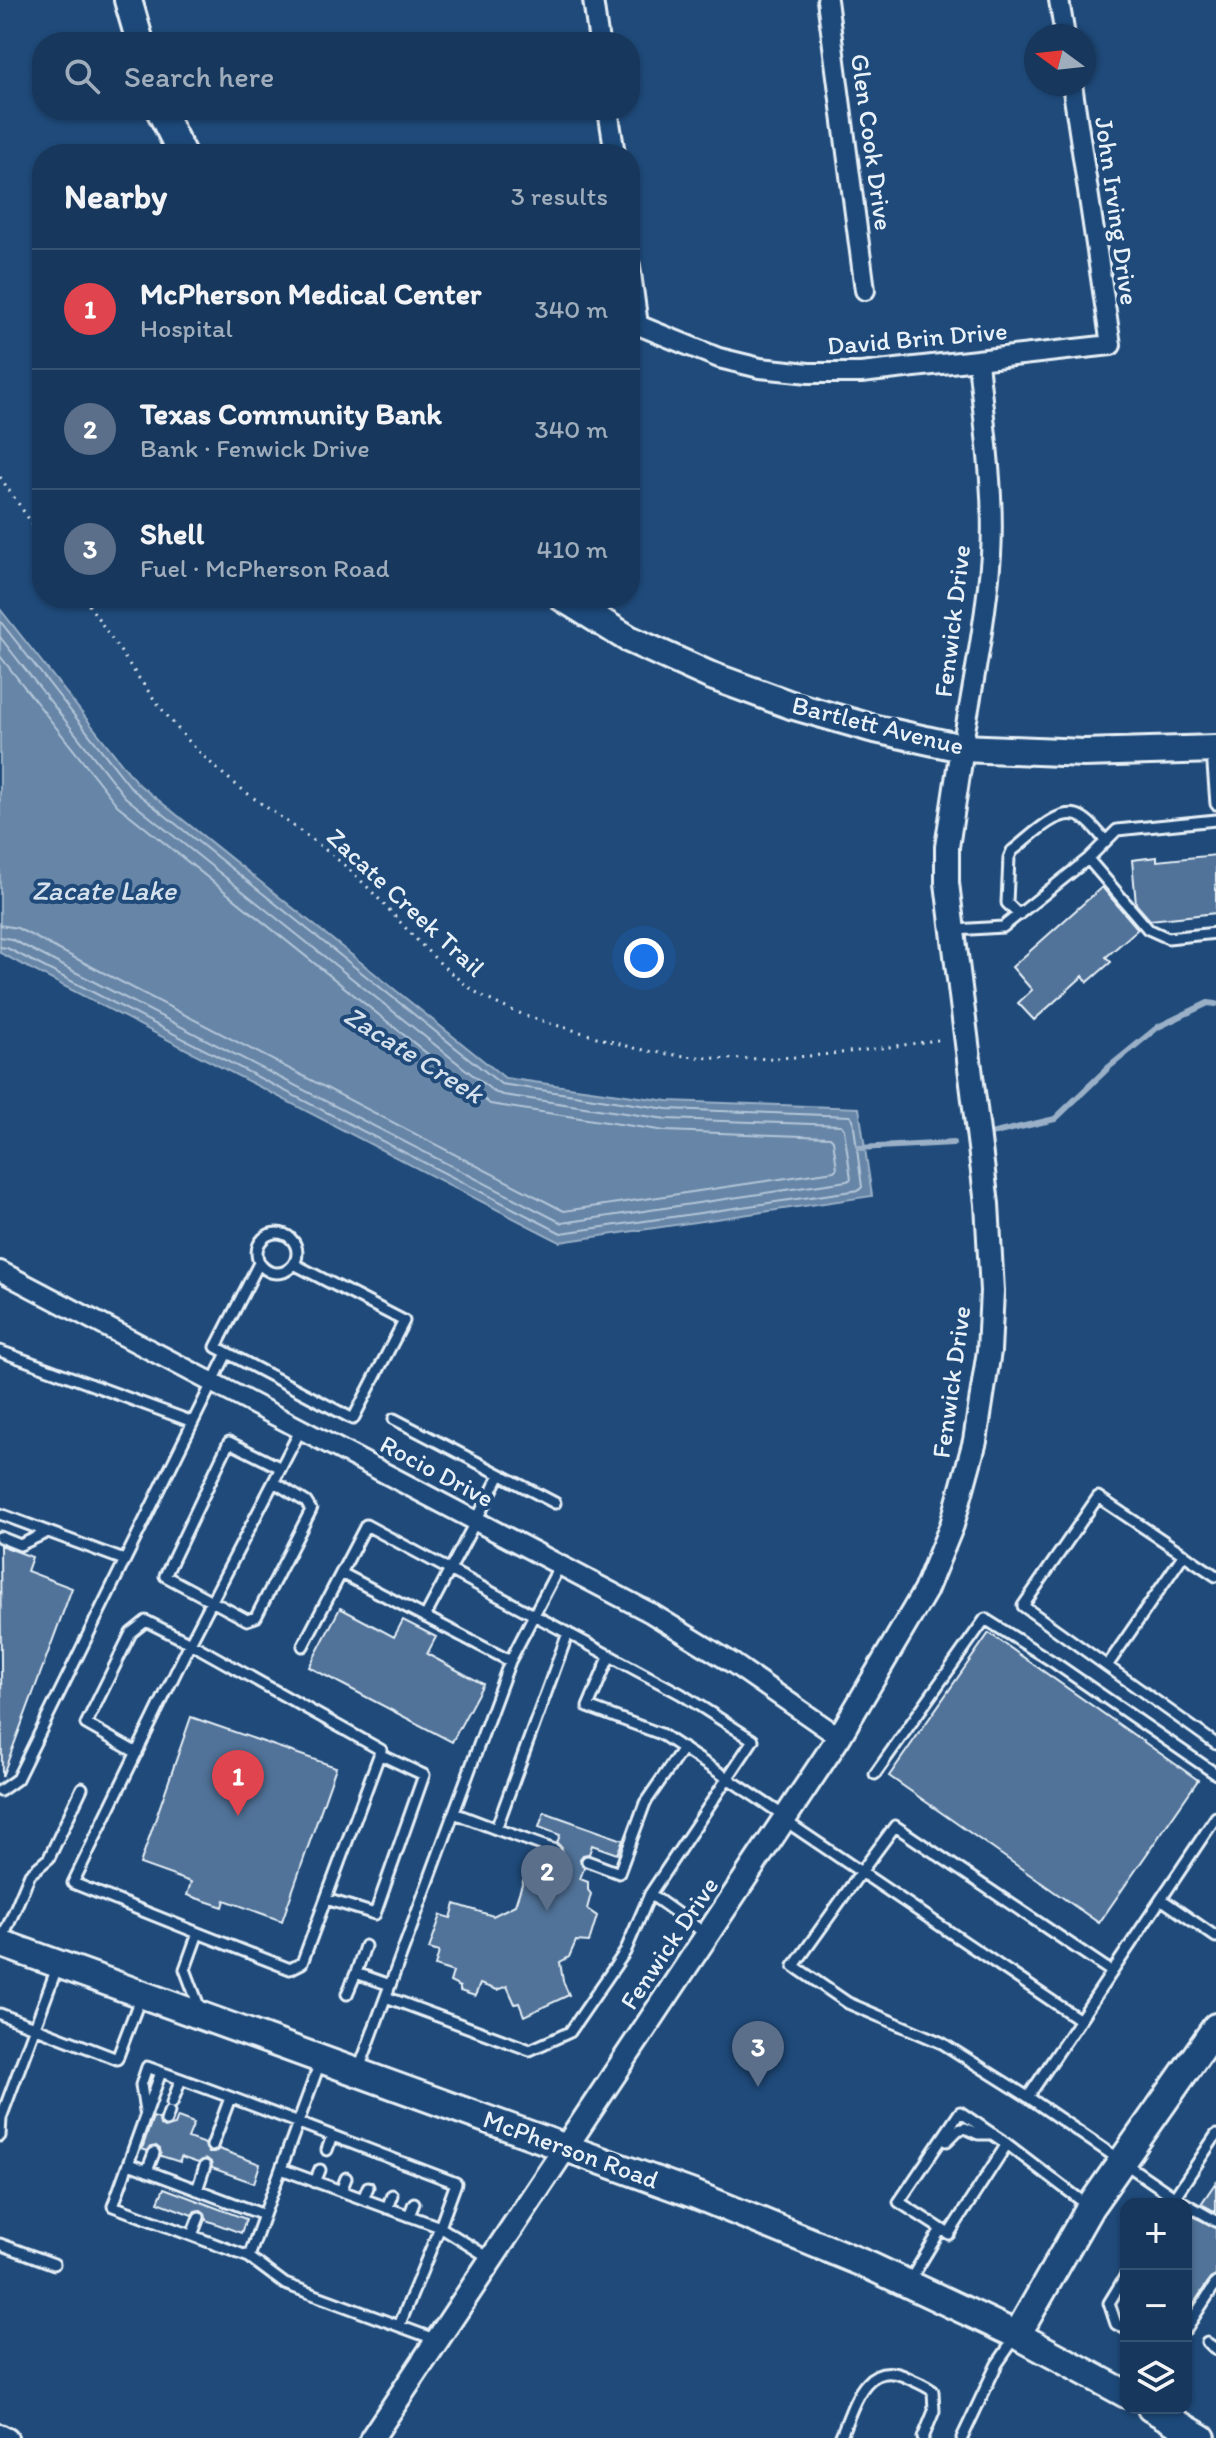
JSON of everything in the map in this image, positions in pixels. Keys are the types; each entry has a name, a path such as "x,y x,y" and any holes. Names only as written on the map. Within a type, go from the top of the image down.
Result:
{"main road":[{"path":"128,0 137,32"},
{"path":"165,120 177,144"},
{"name":"Bartlett Avenue","path":"579,608 629,639 709,675 791,705 871,728 962,748 1084,753 1214,749"},
{"name":"McPherson Road","path":"3,1946 696,2195 870,2266 1017,2335 1120,2391"},
{"path":"1017,2335 1090,2207 1216,2027"},
{"path":"1160,2414 1196,2437"}],"street":[{"path":"593,0 598,32"},
{"name":"Glen Cook Drive","path":"827,0 865,290"},
{"path":"1059,0 1063,24"},
{"name":"John Irving Drive","path":"1074,96 1111,345"},
{"path":"610,120 613,144"},
{"name":"David Brin Drive","path":"640,326 719,358 760,368 809,373 861,373 1111,345"},
{"name":"Fenwick Drive","path":"372,2438 839,1737 925,1591 952,1525 975,1441 989,1351 992,1291 987,1204 952,931 947,847 991,554 991,504 978,361"},
{"name":"Rocio Drive","path":"0,1271 651,1613 734,1664 839,1737"},
{"path":"0,2434 8,2438"}],"lane":[{"path":"1214,749 1216,804"},
{"path":"1019,915 1007,903 1012,851 1061,815 1085,819 1106,841"},
{"path":"952,931 1003,927 1088,859 1117,830 1216,820"},
{"path":"1088,859 1148,929 1168,938 1216,933"},
{"path":"259,1263 270,1272 290,1269 298,1251 296,1245 288,1235 275,1232 259,1243 259,1263 216,1347 353,1419 404,1321 294,1264"},
{"path":"0,1351 193,1422"},
{"path":"0,1791 17,1779 227,1353"},
{"path":"394,1419 555,1503"},
{"path":"137,1753 86,1724 131,1633 146,1621 190,1643 381,1750 302,1963 290,1969 73,1883 137,1753 190,1643 301,1429"},
{"path":"274,1482 306,1502 311,1510 256,1617 247,1620 165,1576 229,1442 281,1468"},
{"path":"425,1617 500,1475"},
{"path":"1216,1576 1098,1497 1023,1606 1216,1744"},
{"path":"0,1514 124,1560"},
{"path":"303,1646 366,1525 681,1694 753,1740 650,1894 625,1952 570,2032 530,2050 386,1997"},
{"path":"0,1537 20,1545 48,1532"},
{"path":"1107,1666 1184,1554"},
{"path":"358,2072 510,1661 560,1565"},
{"path":"341,1573 510,1661"},
{"path":"875,1774 985,1619 1055,1663 1216,1774"},
{"path":"496,1829 568,1633"},
{"path":"610,1655 588,1707 661,1734 1080,2020"},
{"path":"587,1861 619,1873 645,1803 683,1748"},
{"path":"326,1899 375,1914 424,1775 379,1754"},
{"path":"3,1946 30,1874 49,1858 82,1788"},
{"path":"454,1813 555,1850"},
{"path":"1028,2097 1216,1817"},
{"path":"1112,1972 895,1826 794,1966 848,2003 942,2043 1124,2161 1170,2198"},
{"path":"650,1894 708,1935"},
{"path":"1161,1899 1213,1934 1216,1922"},
{"path":"198,1933 185,1969 203,2016"},
{"path":"347,1994 365,1946"},
{"path":"0,2136 1,2118 58,1964"},
{"path":"356,1973 390,1985"},
{"path":"0,2014 117,2059 142,1994"},
{"path":"249,2257 322,2059"},
{"path":"146,2114 141,2085 147,2067 456,2183 399,2326"},
{"path":"161,2072 113,2206 249,2257 285,2284 437,2340"},
{"path":"169,2112 181,2079"},
{"path":"212,2146 230,2098"},
{"path":"1007,2144 949,2234 899,2202 960,2112 1007,2144 1090,2207"},
{"path":"902,2197 913,2192 950,2136 958,2130 965,2128 978,2134 993,2134"},
{"path":"1173,2198 1216,2135"},
{"path":"327,2150 332,2136"},
{"path":"353,2159 358,2146"},
{"path":"147,2171 154,2153"},
{"path":"375,2168 380,2155"},
{"path":"129,2164 203,2195 264,2215"},
{"path":"399,2176 404,2164"},
{"path":"203,2195 205,2166"},
{"path":"281,2169 440,2227 491,2259"},
{"path":"315,2182 320,2170"},
{"path":"421,2184 426,2172"},
{"path":"341,2191 346,2178"},
{"path":"363,2199 368,2187"},
{"path":"387,2208 392,2195"},
{"path":"409,2216 414,2203"},
{"path":"1192,2210 1216,2221"},
{"path":"192,2235 199,2217"},
{"path":"908,2285 941,2229"},
{"path":"0,2244 54,2264"},
{"path":"1192,2320 1216,2283"},
{"path":"1120,2285 1109,2303 1116,2324 1120,2326"},
{"path":"962,2438 997,2364 1017,2335"},
{"path":"840,2438 866,2380 880,2372 891,2371 933,2391 934,2411 923,2438"}],"path":[{"path":"0,477 32,523"},
{"name":"Zacate Creek Trail","path":"91,608 150,693 189,742 262,805 318,843 344,865 443,965 491,1000 533,1018 639,1049 698,1057 794,1058 944,1039"}],"water":[{"name":"Zacate Lake","path":"0,609 137,783 505,1078 668,1101 859,1108 872,1196 560,1242 0,953"}],"building":[{"path":"1216,855 1216,913 1150,920 1136,904 1132,860 1157,857 1157,861"},
{"path":"1102,887 1138,929 1106,957 1111,962 1088,982 1083,976 1034,1020 1018,1003 1032,990 1012,967"},
{"path":"0,1545 32,1557 27,1571 72,1588 2,1777"},
{"path":"340,1608 394,1637 403,1620 436,1637 427,1654 483,1684 452,1742 309,1667"},
{"path":"989,1633 1198,1780 1099,1923 889,1776"},
{"path":"191,1717 336,1767 282,1921 225,1900 223,1907 187,1895 191,1882 140,1864"},
{"path":"544,1812 623,1840 617,1854 592,1845 589,1854 580,1859 584,1868 580,1879 588,1882 591,1894 587,1909 597,1916 589,1942 576,1941 569,1957 560,1962 569,1995 524,2016 507,1986 497,1990 480,1984 475,1996 460,1991 460,1987 450,1982 453,1972 435,1966 439,1952 429,1949 441,1915 451,1918 455,1904 493,1916 515,1905 528,1866 538,1870 550,1863 552,1857 560,1855 562,1848 557,1843 560,1835 539,1827"},
{"path":"153,2117 159,2119 164,2128 175,2125 178,2117 194,2123 188,2138 205,2144 209,2153 219,2149 260,2164 254,2183 212,2168 207,2159 198,2163 181,2157 180,2162 161,2156 156,2146 147,2151 142,2149"},
{"path":"1216,2182 1216,2212 1201,2204"},
{"path":"164,2188 246,2219 241,2233 206,2220 201,2210 192,2215 158,2202"},
{"path":"1192,2218 1216,2228 1216,2276 1210,2279 1192,2306 1192,2270"}],"waterway":[{"name":"Zacate Creek","path":"986,1135 1055,1119 1109,1067 1158,1027 1208,1003 1216,1004"},
{"name":"Zacate Creek","path":"859,1148 953,1143"}],"place":[{"name":"McPherson Medical Center","path":"238,1816"},
{"name":"Texas Community Bank","path":"547,1911"},
{"name":"Shell","path":"758,2087"}]}
